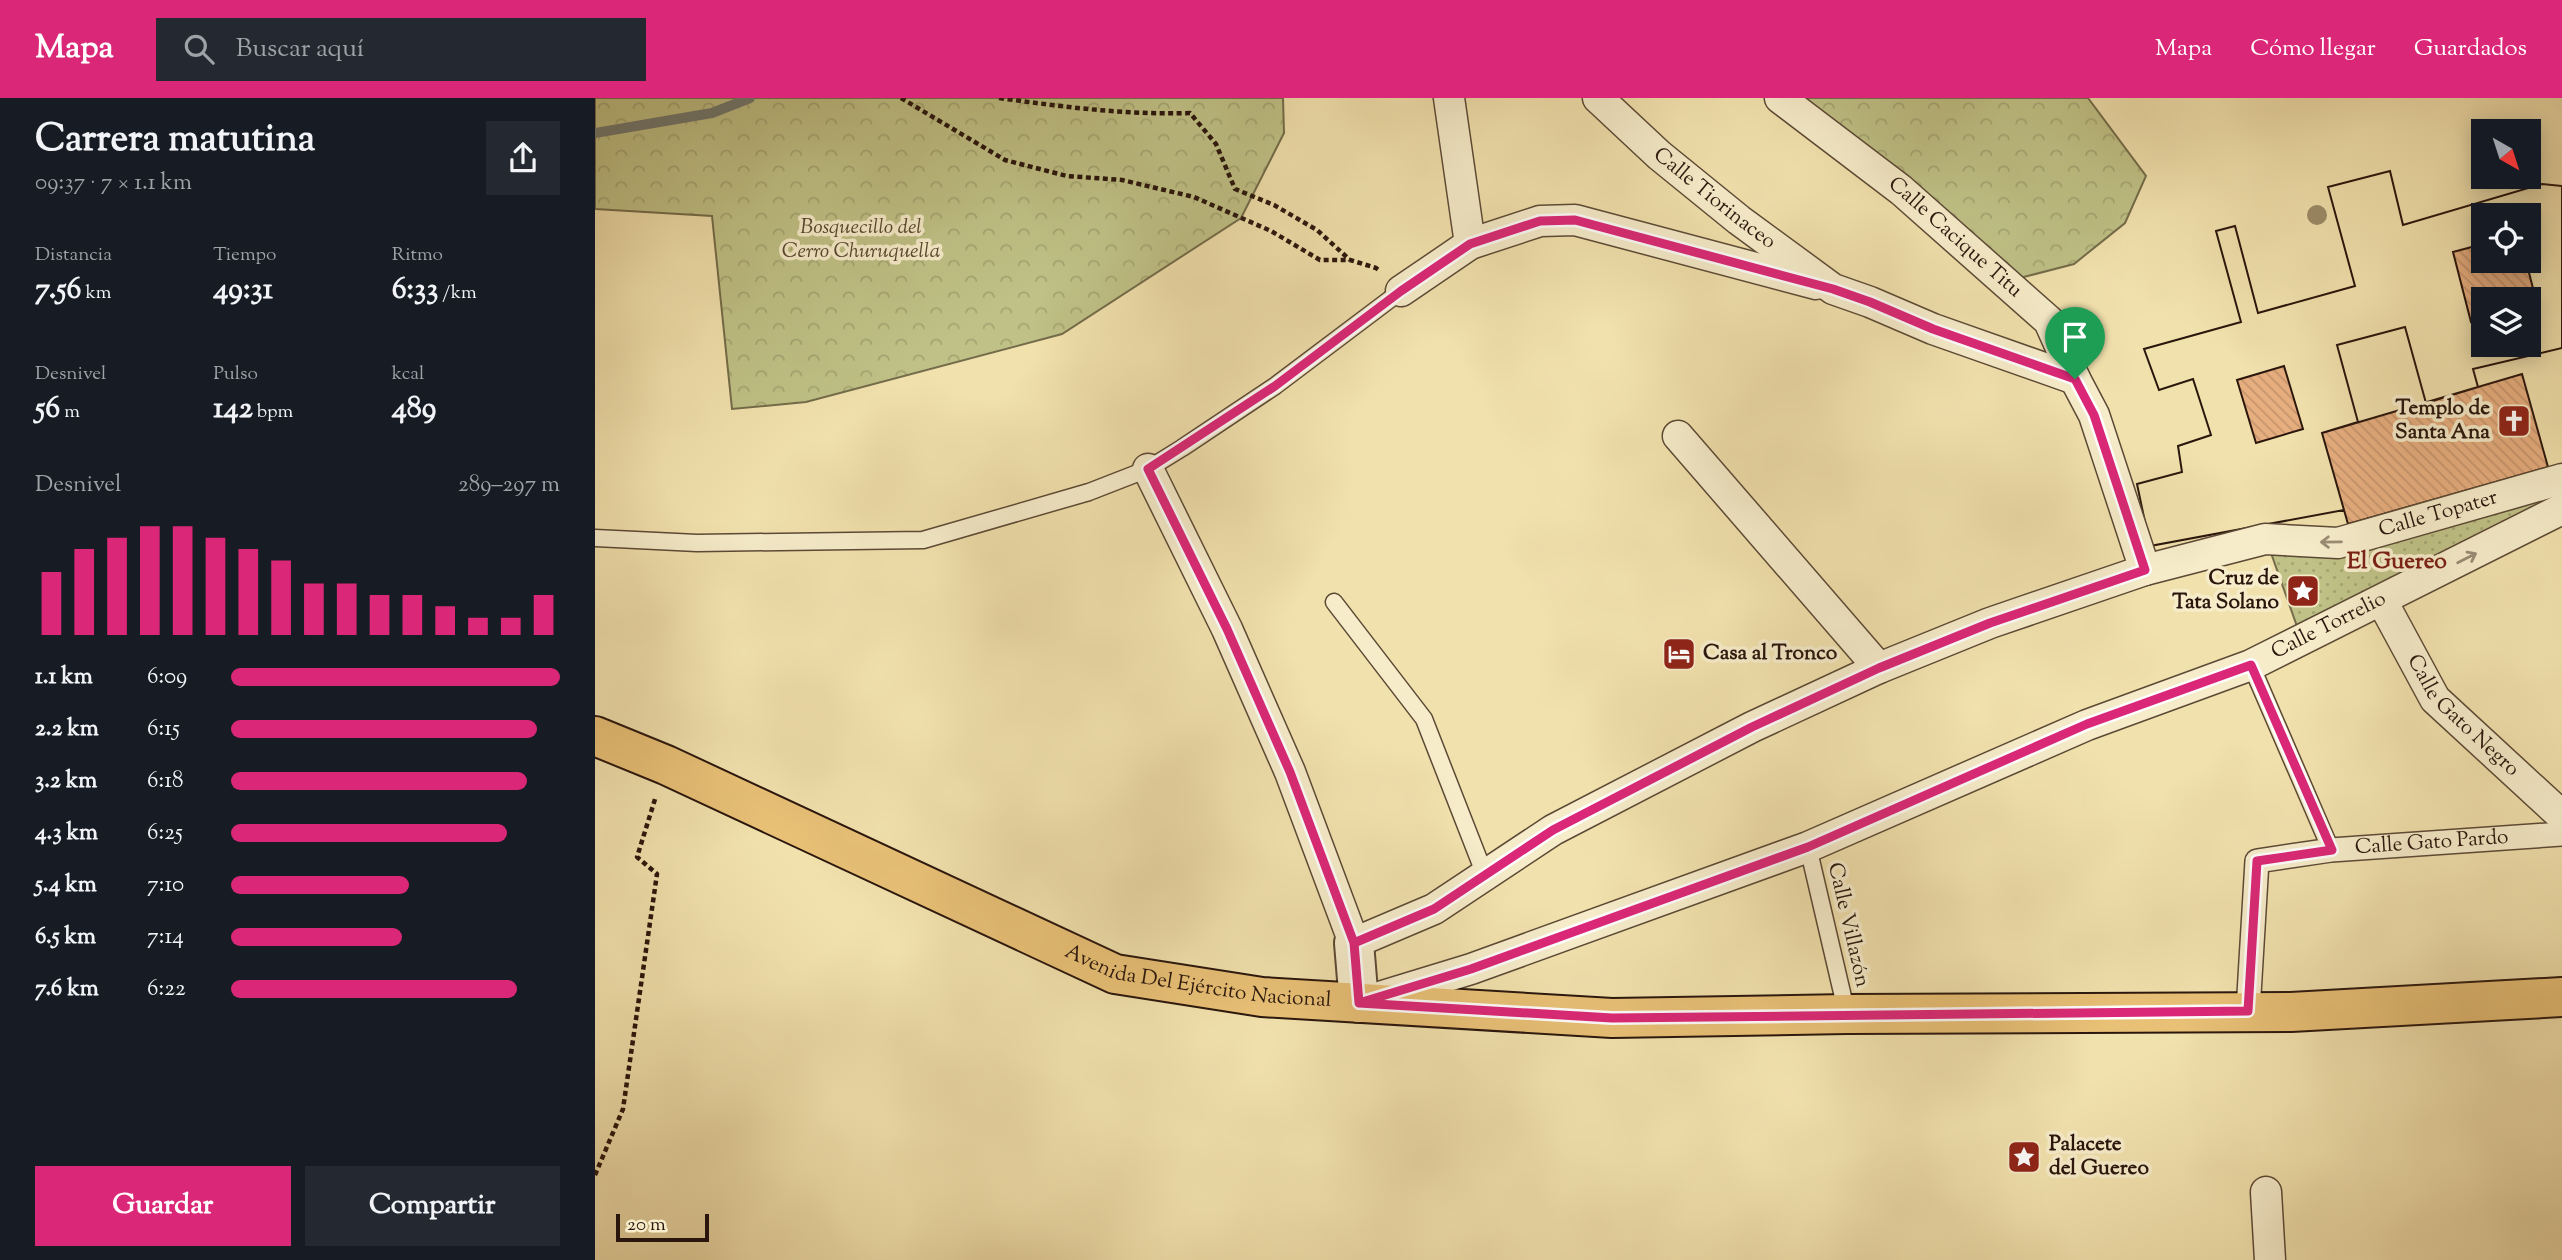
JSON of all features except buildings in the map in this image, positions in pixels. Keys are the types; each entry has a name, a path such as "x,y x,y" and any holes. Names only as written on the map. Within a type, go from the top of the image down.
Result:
{"main road":[{"name":"Avenida Del Ejército Nacional","path":"595,736 666,765 1115,974 1262,997 1612,1018 2291,1012 2562,997"}],"street":[{"path":"1449,98 1470,244"},
{"name":"Calle Tiorinaceo","path":"1598,98 1699,188 1833,289 1933,329 2075,379"},
{"name":"Calle Cacique Titu","path":"1780,98 1901,190 2049,321 2094,415 2145,570"},
{"path":"1401,291 1470,244 1540,221 1575,220 1833,289"},
{"path":"1678,436 1879,668"},
{"path":"1148,469 1227,629 1290,772 1354,943 1359,1003"},
{"name":"Calle Topater","path":"1354,943 1434,909 1553,830 1752,727 1879,668 1990,623 2145,570 2265,539 2339,543 2562,479"},
{"name":"Calle Torrelio","path":"1359,1003 1471,969 1808,847 2087,724 2251,665 2562,509"},
{"name":"Calle Gato Negro","path":"2382,601 2435,699 2562,816"},
{"name":"Calle Gato Pardo","path":"2248,1011 2257,861 2332,850 2562,834"},
{"path":"2266,1192 2270,1260"}],"lane":[{"path":"595,538 697,543 923,540 1089,492 1148,469 1275,386 1401,291"},
{"path":"1334,602 1424,719 1485,875"},
{"path":"2251,665 2332,850"},
{"name":"Calle Villazón","path":"1808,847 1847,1014"}],"path":[{"path":"901,98 1005,160 1067,176 1122,180 1194,197 1271,231 1320,260 1350,260 1376,268 1401,291"},
{"path":"999,98 1092,111 1191,113 1216,144 1235,189 1274,205 1317,230 1350,260"},
{"path":"595,1175 623,1109 657,874 637,857 666,765"}],"green space":[{"name":"Bosquecillo del Cerro Churuquella","path":"595,98 1283,98 1284,133 1241,218 1062,334 806,402 732,409 712,216 595,209"},
{"path":"1795,98 2088,98 2146,176 2125,223 2074,264 2020,278"},
{"path":"2562,493 2299,632 2271,553"}],"waterway":[{"path":"595,133 712,113 750,98"}],"place":[{"name":"Templo de Santa Ana","path":"2514,421"},
{"name":"Cruz de Tata Solano","path":"2303,591"},
{"name":"Casa al Tronco","path":"1679,654"},
{"name":"Palacete del Guereo","path":"2024,1157"}],"district":[{"name":"El Guereo","path":"2397,562"}],"route":[{"path":"2075,379 1933,329 1833,289 1575,220 1540,221 1470,244 1401,291 1275,386 1148,469 1227,629 1290,772 1354,943 1359,1003 1612,1018 2248,1011 2257,861 2332,850 2251,665 2087,724 1808,847 1471,969 1359,1003 1354,943 1434,909 1553,830 1752,727 1879,668 1990,623 2145,570 2094,415 2075,379"}]}
